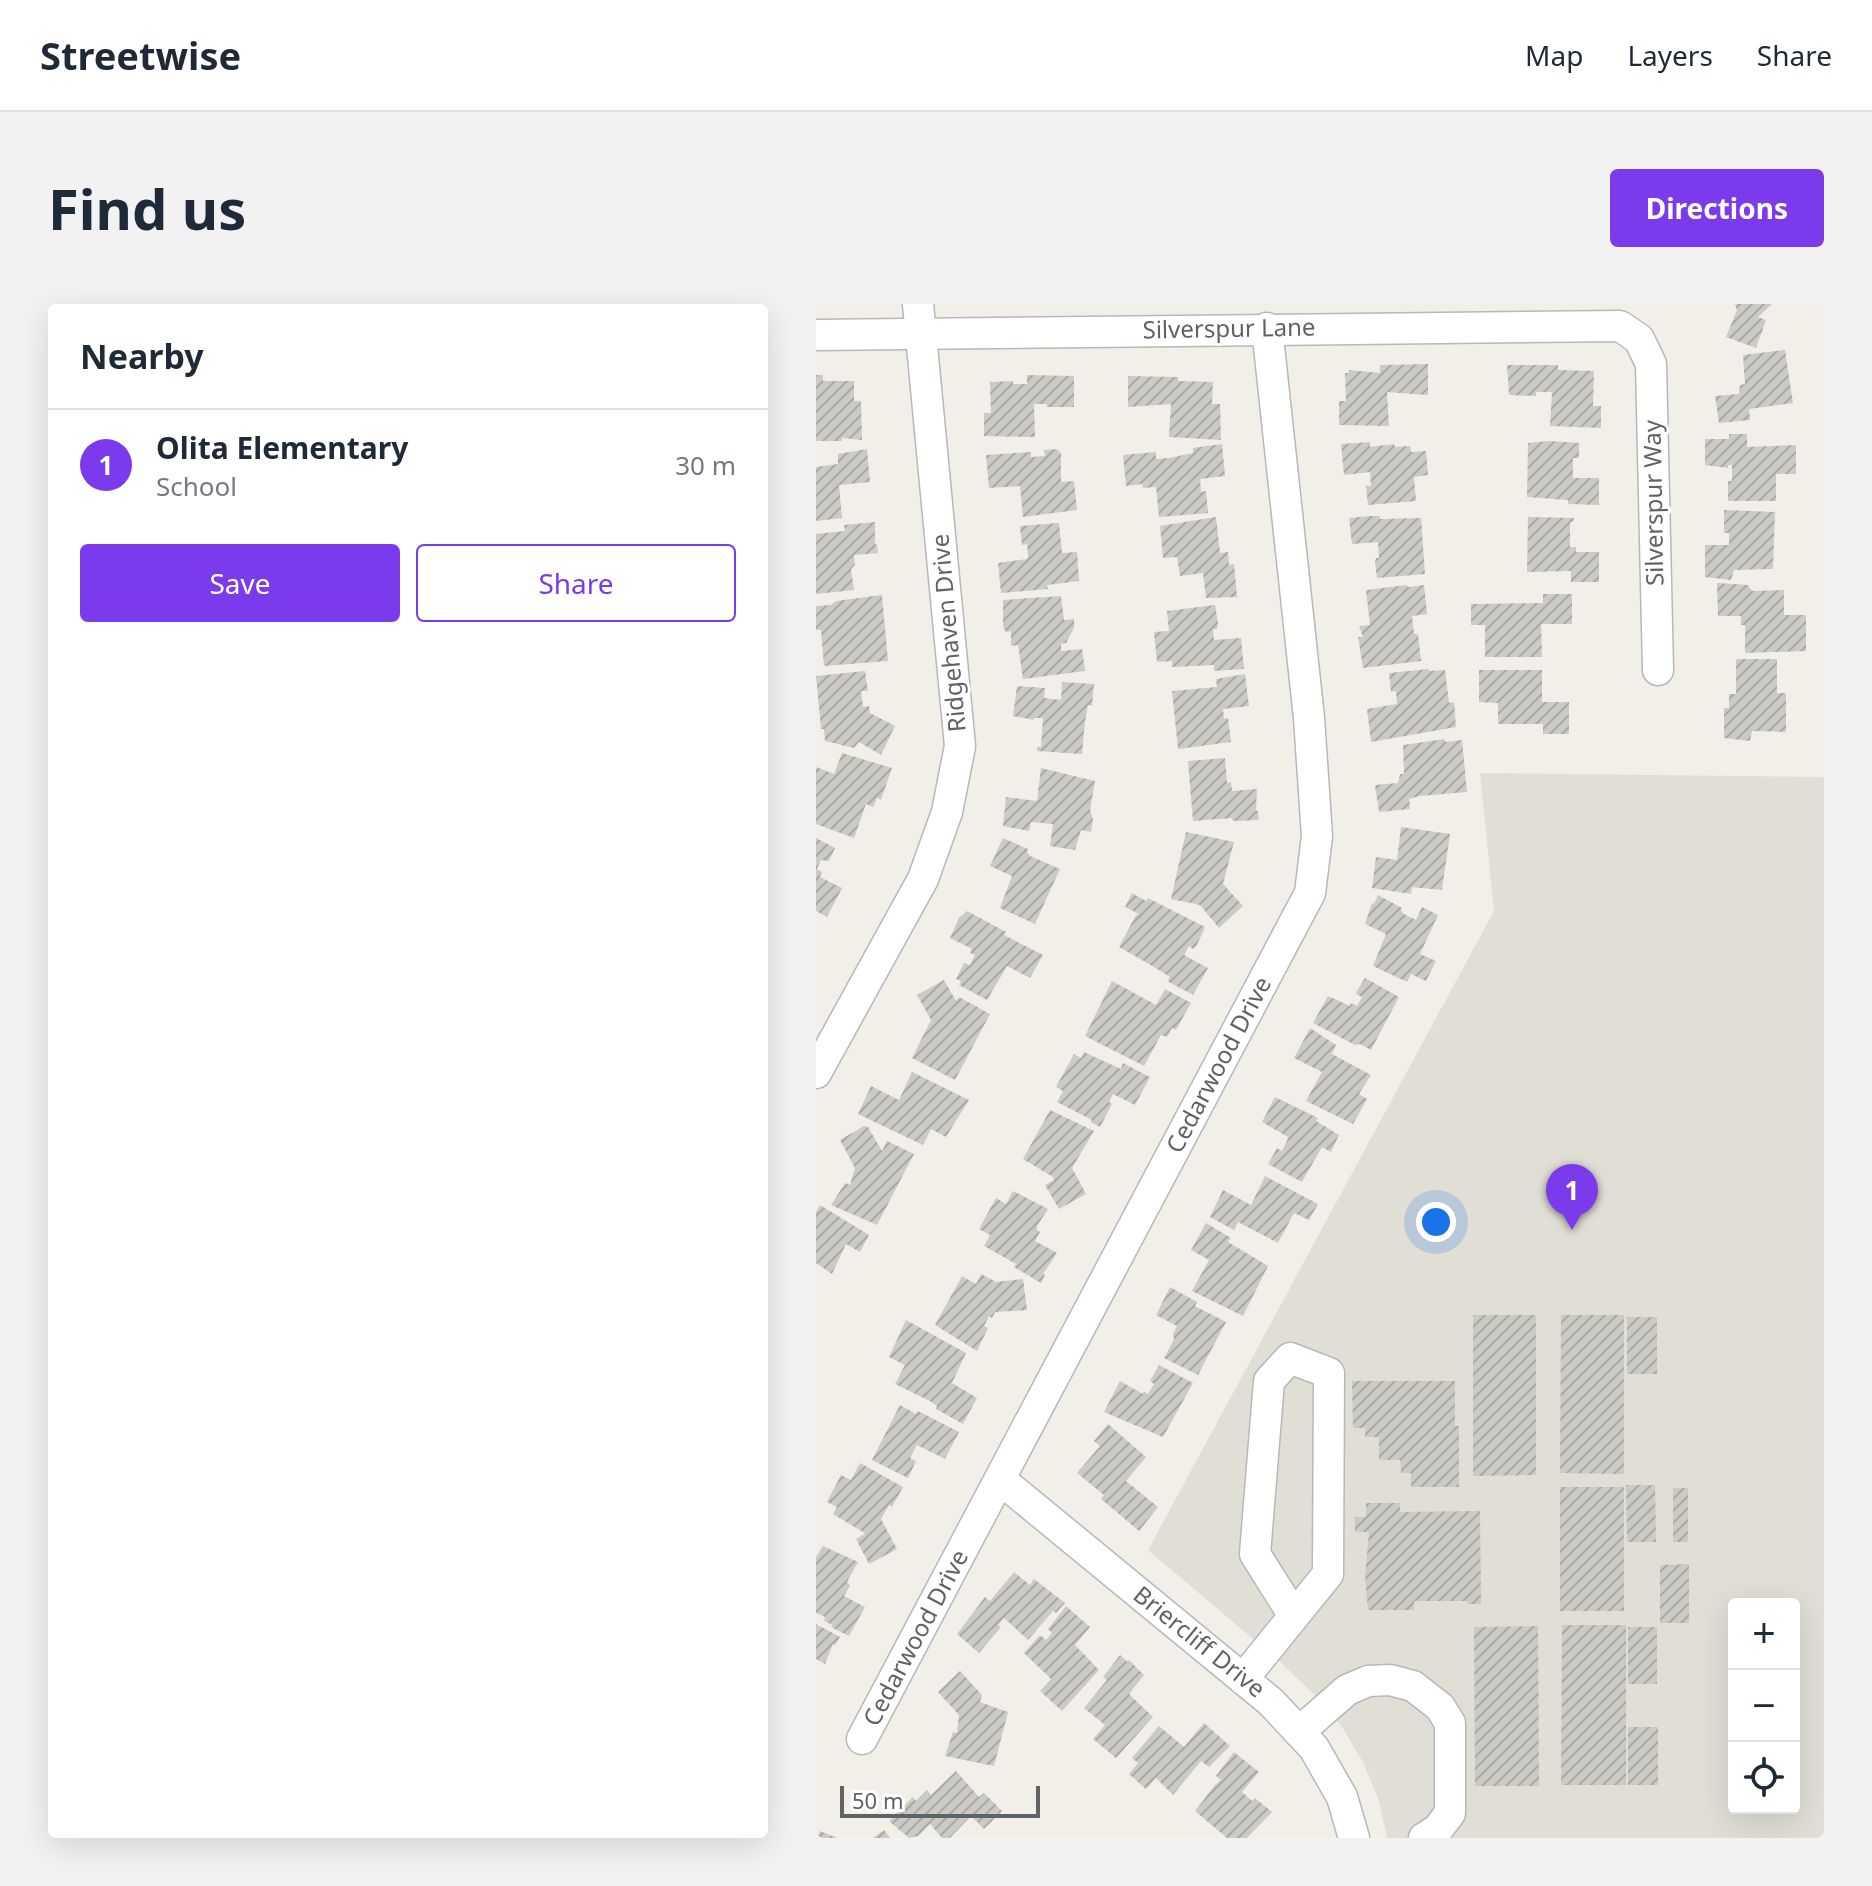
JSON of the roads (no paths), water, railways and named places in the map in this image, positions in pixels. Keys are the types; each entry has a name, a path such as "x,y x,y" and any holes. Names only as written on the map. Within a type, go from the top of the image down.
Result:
{"street":[{"name":"Silverspur Lane","path":"816,335 919,318 1267,328 1620,326 1639,339"},
{"name":"Ridgehaven Drive","path":"816,1073 923,879 947,812 960,746 919,318"},
{"name":"Cedarwood Drive","path":"862,1739 1310,893 1317,836 1309,718 1267,328"},
{"name":"Silverspur Way","path":"1639,339 1651,364 1658,670"},
{"path":"1243,1679 1294,1616 1328,1574 1329,1373 1290,1358 1269,1381 1255,1554 1294,1616"},
{"name":"Briercliff Drive","path":"1001,1480 1271,1702 1314,1748 1342,1797 1354,1838"},
{"path":"1299,1732 1347,1690 1368,1681 1390,1680 1413,1686 1440,1707 1450,1723 1450,1813 1438,1829 1424,1838"}],"place":[{"name":"Olita Elementary","path":"1572,1230"}]}
